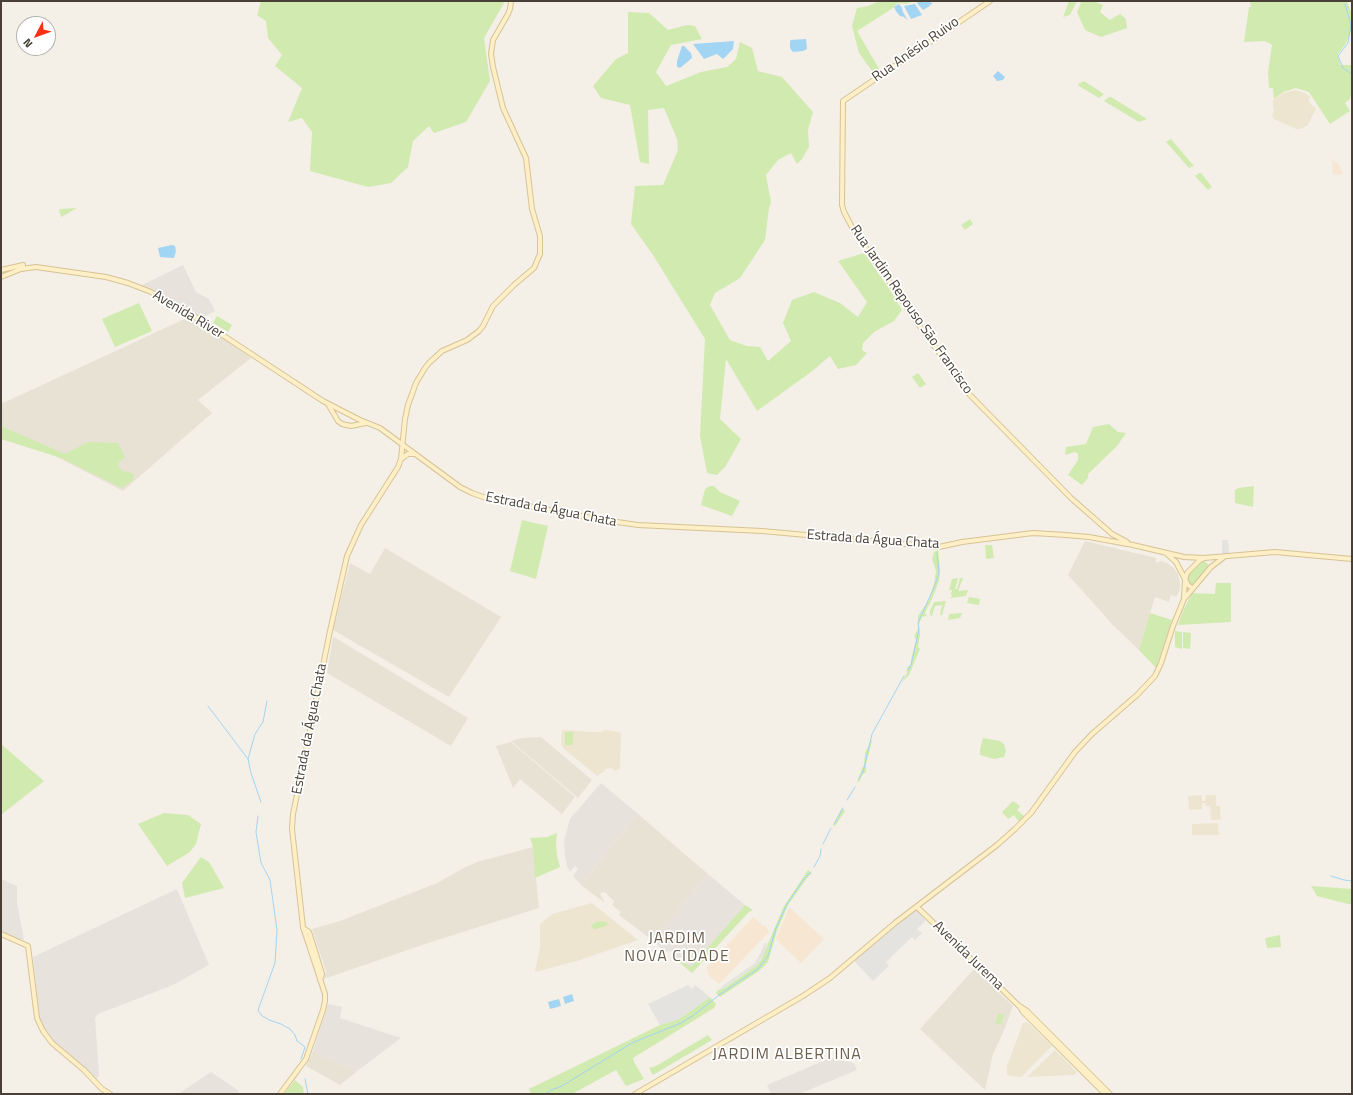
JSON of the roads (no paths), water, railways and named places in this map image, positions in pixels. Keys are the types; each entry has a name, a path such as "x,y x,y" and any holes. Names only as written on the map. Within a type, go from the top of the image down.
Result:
{"street":[{"path":"403,445 405,419 413,392 420,376 429,362 442,351 474,336 483,326 493,306 534,268 538,259 540,236 532,209 526,158 503,108 491,54 492,40 508,14 511,1"},
{"name":"Rua Anésio Ruivo","path":"844,101 990,1"},
{"name":"Rua Jardim Repouso São Francisco","path":"844,101 842,205 847,219 919,325 968,392 1071,498 1112,534 1133,545"},
{"path":"1,270 22,267"},
{"path":"1,277 22,267"},
{"name":"Avenida River","path":"22,267 55,269 106,277 128,283 151,292 192,315 328,404 380,428 403,445"},
{"name":"Avenida River","path":"328,404 336,418 342,424 351,426 366,422"},
{"path":"393,437 398,437 404,431"},
{"name":"Estrada da Água Chata","path":"280,1094 306,1060 325,1001 303,927 292,829 293,814 330,631 347,556 361,525 392,478 401,459 403,445 460,487 472,493 486,498 621,523 762,531 939,547 962,542 1033,534 1089,537 1190,558 1224,557 1275,552 1352,559"},
{"path":"401,459 408,454 416,454"},
{"path":"1167,553 1176,562 1188,585 1192,588"},
{"path":"635,1094 803,996 830,978 1015,829 1031,813 1074,752 1149,683 1158,670 1184,599 1211,567 1224,557"},
{"path":"1184,599 1187,573 1198,561 1204,558 1210,562 1211,567"},
{"name":"Avenida Jurema","path":"917,907 1027,1011 1110,1094"},
{"path":"1,934 28,946 38,1018 43,1031 52,1042 84,1070 102,1089 110,1094"},
{"name":"Avenida Jurema","path":"1018,1004 1023,1012 1104,1094"},
{"path":"638,1094 649,1085"}],"water":[{"path":"919,1 930,1 932,4 929,4 930,6 923,10 917,3"},
{"path":"899,4 908,21 904,17 900,16 896,11 894,7"},
{"path":"915,4 922,15 911,19 904,6"},
{"path":"806,39 807,49 793,52 790,48 791,40"},
{"path":"734,41 733,49 723,59 717,54 704,59 693,44"},
{"path":"682,46 684,46 691,53 692,58 680,68 677,67 677,61"},
{"path":"998,71 1005,77 1003,80 997,81 993,76"},
{"path":"172,245 175,246 176,251 174,258 160,257 158,248"},
{"path":"572,994 574,1001 565,1004 563,997"},
{"path":"559,999 561,1006 550,1009 548,1002"}],"waterway":[{"path":"1345,4 1351,24 1348,43 1338,56 1343,68 1352,74"},
{"path":"907,671 911,665 919,630 918,623 939,573 937,553"},
{"path":"859,779 863,772 872,734 904,676"},
{"path":"261,802 248,759 255,734 263,722 267,701"},
{"path":"208,706 248,759"},
{"path":"847,800 855,787"},
{"path":"834,824 843,808"},
{"path":"258,816 256,832 261,863 270,880 277,930 275,963 258,1010 261,1015 269,1020 290,1029 295,1035 297,1041 305,1047 301,1059"},
{"path":"823,844 831,828"},
{"path":"814,867 820,856 821,849"},
{"path":"546,1094 551,1090 562,1086 632,1043 681,1023 758,969 768,956 776,928 787,904 804,879 811,872"},
{"path":"1331,876 1352,881"},
{"path":"305,1079 308,1094"}],"district":[{"name":"JARDIM NOVA CIDADE","path":"677,948"},
{"name":"JARDIM ALBERTINA","path":"787,1055"}]}
